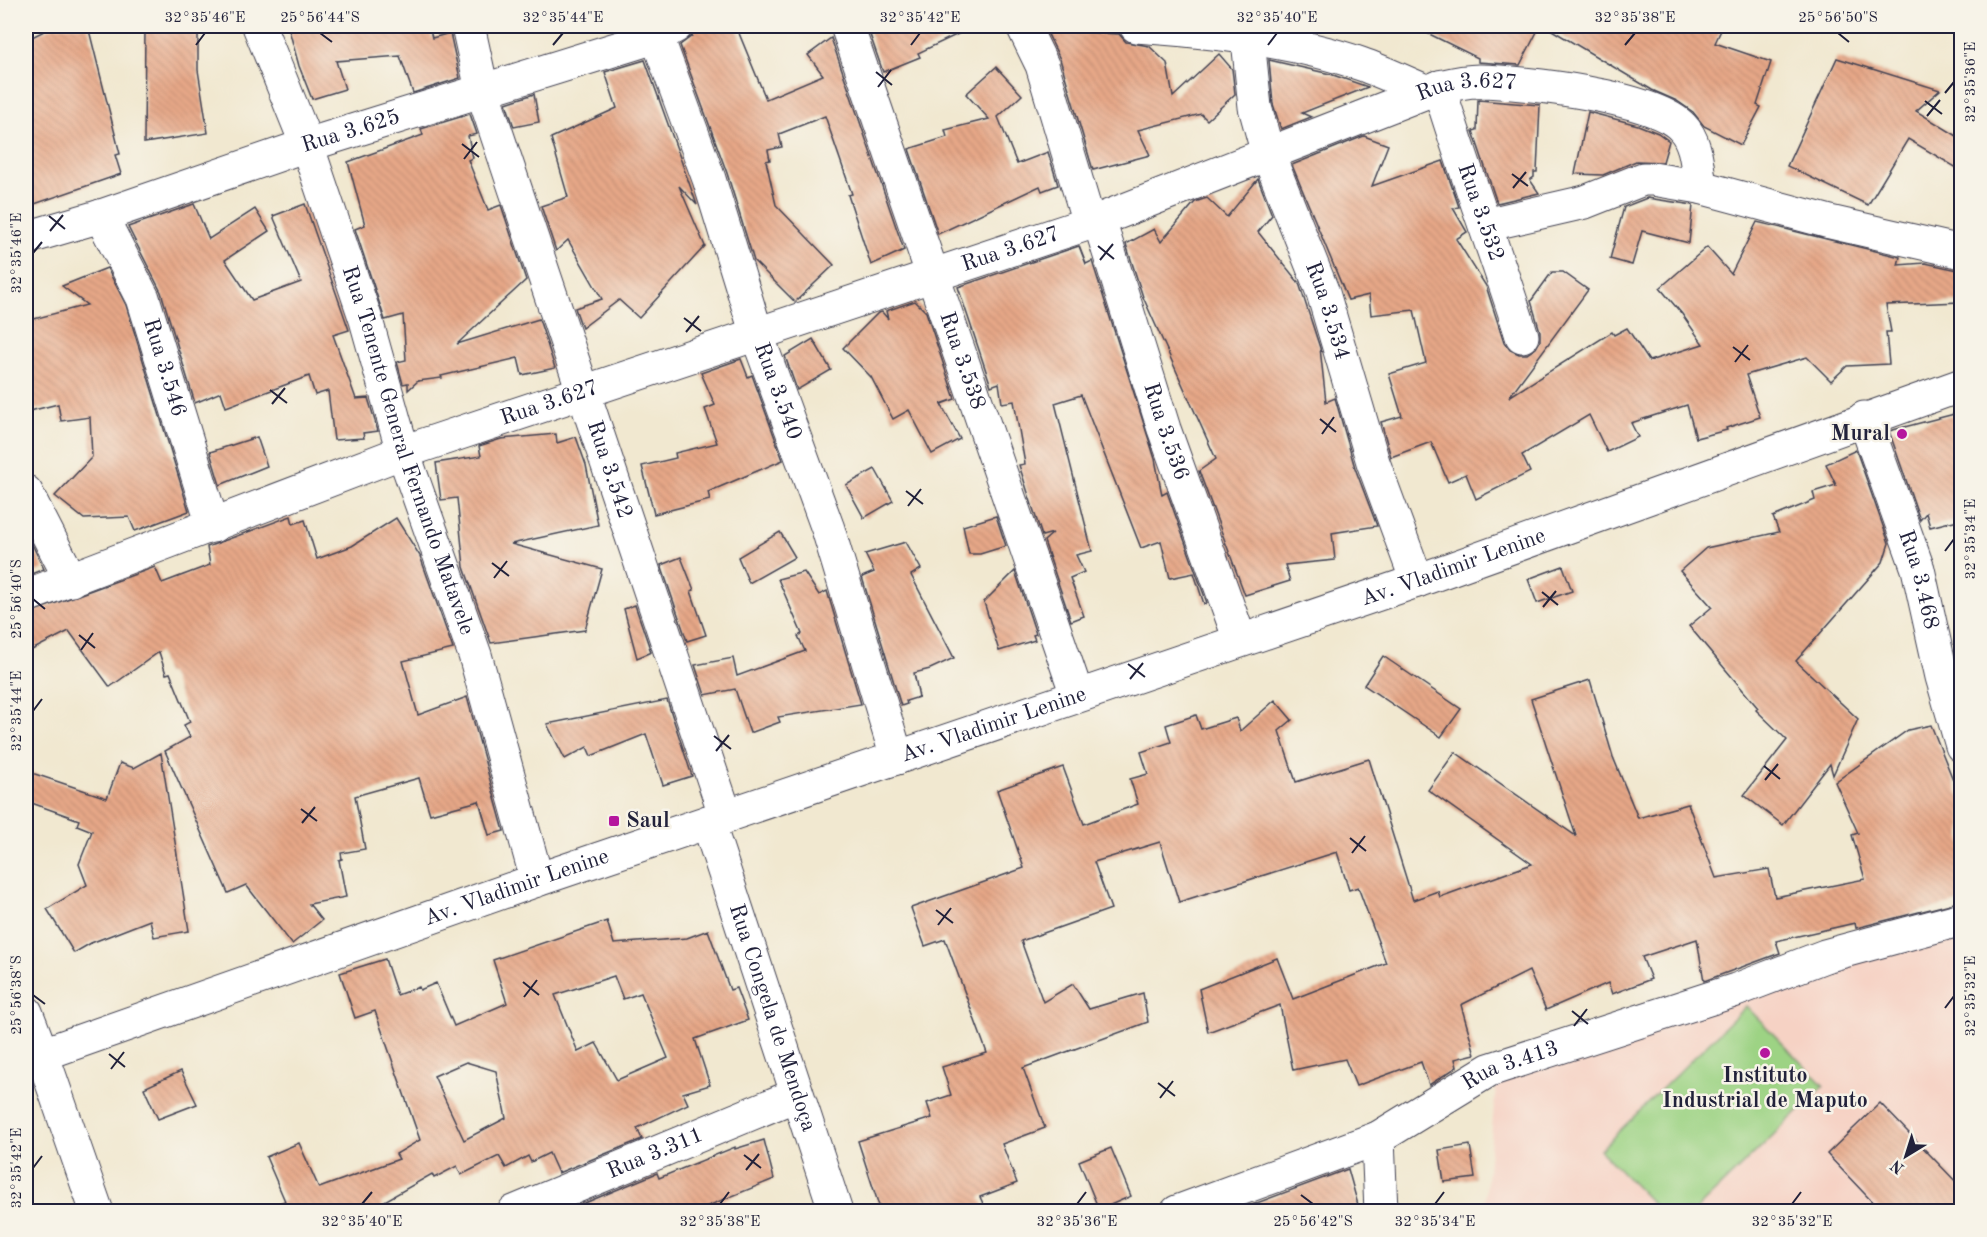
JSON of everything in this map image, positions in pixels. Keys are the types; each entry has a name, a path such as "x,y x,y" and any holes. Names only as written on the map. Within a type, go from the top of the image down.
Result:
{"street":[{"name":"Rua Tenente General Fernando Matavele","path":"259,26 307,144 366,320 402,452 475,655 537,880"},
{"name":"Rua 3.542","path":"468,26 482,90 717,819"},
{"name":"Rua 3.538","path":"848,26 1077,695"},
{"name":"Rua 3.536","path":"1023,26 1042,65 1164,429 1240,640"},
{"path":"1136,26 1190,28 1248,40 1272,42 1360,63 1433,90"},
{"name":"Rua 3.625","path":"26,238 101,216 307,144 482,90 662,29"},
{"name":"Rua 3.540","path":"662,29 757,335 828,529 897,758"},
{"name":"Rua 3.534","path":"1248,40 1254,107 1268,153 1323,293 1373,462 1417,581"},
{"name":"Rua 3.627","path":"26,596 402,452 1094,221 1433,90 1478,81 1560,88 1649,108 1670,117 1683,127 1694,146 1700,187"},
{"name":"Rua 3.532","path":"1433,90 1485,225 1522,336"},
{"path":"1485,225 1585,202 1643,179 1700,187 1830,222 1962,252"},
{"name":"Rua 3.546","path":"101,216 143,298 213,526"},
{"name":"Av. Vladimir Lenine","path":"34,1057 537,880 1417,581 1864,418 1962,385"},
{"name":"Rua 3.468","path":"1864,418 1952,673 1962,746"},
{"path":"26,492 71,580"},
{"name":"Rua Congela de Mendoça","path":"717,819 796,1095 836,1212"},
{"name":"Rua 3.413","path":"1177,1212 1378,1138 1489,1070 1736,990 1825,956 1962,919"},
{"path":"26,1012 34,1057 97,1212"},
{"name":"Rua 3.311","path":"514,1212 796,1095"},
{"path":"1378,1138 1381,1212"}],"shaded area":[{"name":"Instituto Industrial de Maputo","path":"1961,928 1961,1211 1484,1212 1497,1076"}],"green space":[{"path":"1746,1006 1824,1086 1695,1211 1660,1211 1600,1150"}],"building":[{"path":"54,26 88,26 120,154 115,155 121,174 26,207 26,40"},
{"path":"145,26 198,26 198,70 208,133 144,143"},
{"path":"288,26 429,26 432,38 450,33 460,78 413,93 400,56 336,61 345,89 312,99 299,66"},
{"path":"695,26 736,26 766,99 823,75 808,55 831,38 904,250 871,265 848,195 852,194 825,116 779,134 782,147 768,150 770,160 766,161 776,205 834,265 795,302 754,261 727,173 680,45 692,36"},
{"path":"867,26 975,26 918,53 920,57 883,72"},
{"path":"1413,26 1540,26 1520,65 1478,62 1478,58"},
{"path":"1545,26 1723,26 1715,43 1771,62 1757,105 1761,107 1741,145 1704,126 1693,112 1677,101 1652,90"},
{"path":"1046,30 1119,34 1126,42 1149,46 1167,63 1173,97 1219,54 1232,69 1235,94 1207,120 1201,114 1138,130 1150,155 1093,170 1060,59"},
{"path":"1837,58 1940,90 1916,111 1962,139 1962,171 1908,139 1868,205 1787,166"},
{"path":"645,60 697,205 679,186 705,246 639,318 619,300 582,328 575,308 602,299 568,240 556,251 541,206 568,197 551,138 617,108 605,72"},
{"path":"1269,60 1330,74 1368,87 1302,113 1311,117 1281,129 1273,104"},
{"path":"996,67 1022,95 998,117 1017,164 1048,152 1058,185 1042,191 1040,186 938,234 909,149 947,137 945,130 989,119 966,94"},
{"path":"534,94 539,122 514,127 506,103"},
{"path":"1478,100 1540,105 1537,172 1534,172 1534,177 1530,180 1539,193 1497,203 1473,131 1477,130"},
{"path":"1588,112 1638,125 1658,133 1669,141 1663,162 1636,161 1603,175 1575,174"},
{"path":"470,114 477,134 468,136 473,158 468,160 488,210 501,205 526,280 457,344 539,319 555,368 522,375 518,358 441,376 442,378 418,381 408,390 408,383 403,384 397,362 406,360 403,315 385,320 355,229 365,225 348,162 423,135 421,129"},
{"path":"1364,136 1388,145 1372,186 1443,161 1459,207 1453,208 1467,232 1456,239 1486,286 1504,342 1510,350 1519,354 1527,354 1536,348 1540,341 1540,331 1531,301 1552,272 1563,272 1588,290 1509,397 1612,332 1614,335 1627,328 1649,361 1703,344 1660,288 1707,247 1731,274 1757,222 1900,257 1898,265 1925,263 1958,270 1961,302 1886,305 1891,332 1886,332 1889,364 1847,366 1831,381 1807,357 1746,375 1760,417 1726,428 1727,430 1696,438 1687,405 1631,423 1638,437 1607,452 1589,415 1522,455 1530,472 1476,499 1466,474 1448,482 1431,442 1391,457 1381,422 1402,416 1389,374 1426,363 1414,310 1371,315 1369,295 1348,300 1292,165"},
{"path":"1258,179 1272,215 1258,232 1299,283 1320,348 1326,402 1335,398 1355,468 1377,526 1332,533 1335,560 1285,565 1290,581 1245,595 1199,471 1216,459 1143,297 1126,244 1154,229 1161,242 1195,202 1207,198 1227,217"},
{"path":"1647,198 1693,205 1689,243 1642,231 1632,265 1610,259 1624,207"},
{"path":"194,204 209,239 255,209 269,231 225,260 252,300 301,282 273,216 305,204 349,330 333,335 356,399 368,398 378,431 363,433 364,438 334,440 328,391 315,395 309,376 226,407 221,392 195,403 161,292 128,227"},
{"path":"1079,246 1086,264 1092,261 1155,459 1162,495 1167,492 1207,603 1204,604 1194,573 1170,578 1161,541 1141,548 1081,395 1055,403 1092,551 1076,555 1084,572 1070,578 1084,616 1071,621 1044,541 1053,533 1042,536 1019,465 1025,464 1014,401 1002,403 999,383 991,386 958,287"},
{"path":"107,268 126,305 189,511 135,531 129,517 84,519 55,496 92,457 90,417 61,421 58,404 26,412 26,321 87,305 62,286"},
{"path":"915,301 926,312 955,399 941,404 960,439 932,454 909,410 893,419 871,377 843,348 878,313 882,312 888,319 886,311"},
{"path":"813,339 831,370 797,390 785,356"},
{"path":"741,359 748,377 752,375 783,460 708,492 710,500 654,514 642,466 676,458 675,453 717,443 705,409 715,405 701,373"},
{"path":"1962,412 1962,519 1930,527 1926,513 1920,520 1889,431"},
{"path":"556,434 557,443 576,437 586,465 598,525 511,544 602,569 585,630 491,643 464,567 457,498 441,500 436,463 481,456 479,446 501,439"},
{"path":"257,437 267,466 220,485 210,452"},
{"path":"1856,450 1889,543 1883,562 1796,661 1858,719 1833,775 1830,764 1783,825 1744,795 1787,740 1756,710 1758,708 1689,626 1712,607 1680,571 1706,548 1779,532 1773,517 1815,500 1813,492 1836,485 1826,464"},
{"path":"875,469 893,501 864,518 846,485"},
{"path":"291,516 293,524 305,520 317,559 352,546 396,518 420,556 453,649 403,661 418,715 467,697 504,831 489,835 479,801 430,814 419,778 355,796 365,849 341,853 342,859 339,860 346,897 309,904 322,920 292,944 246,885 228,893 165,751 190,737 184,725 190,722 170,673 166,674 159,652 110,687 69,631 26,653 26,614 155,567 162,583 210,565 207,547"},
{"path":"996,516 1006,546 980,554 969,554 963,526"},
{"path":"26,532 44,569 26,576"},
{"path":"780,532 795,557 749,583 738,557"},
{"path":"906,542 921,569 911,575 954,658 930,669 914,673 919,697 906,701 907,704 901,706 862,577 874,572 865,554"},
{"path":"681,557 694,590 691,591 706,635 687,641 661,565"},
{"path":"1563,566 1572,591 1537,603 1528,579"},
{"path":"1015,571 1036,634 1033,635 1035,640 999,651 984,602"},
{"path":"804,572 819,595 827,591 861,704 778,717 780,722 750,733 735,689 705,695 695,665 733,658 737,676 805,651 798,636 802,634 778,579"},
{"path":"635,605 651,652 637,658 624,609"},
{"path":"1383,656 1461,709 1441,737 1364,685"},
{"path":"1590,680 1613,757 1638,818 1688,804 1716,878 1769,869 1775,897 1865,879 1852,835 1858,833 1835,782 1908,730 1931,725 1962,802 1962,901 1856,928 1855,923 1776,941 1780,953 1704,981 1697,939 1642,957 1651,979 1612,994 1608,983 1546,1010 1529,971 1461,1005 1475,1054 1455,1059 1457,1067 1429,1085 1421,1062 1356,1086 1345,1059 1293,1070 1280,1005 1208,1032 1199,989 1277,958 1293,999 1386,963 1358,887 1349,890 1337,852 1179,902 1160,842 1094,862 1111,909 1021,941 1043,1002 1073,984 1089,1009 1143,993 1148,1022 1023,1068 1045,1128 1002,1144 1017,1183 980,1197 987,1212 881,1212 858,1141 932,1118 927,1103 951,1095 942,1067 987,1053 945,939 925,946 911,908 1024,868 997,790 1063,767 1084,824 1138,804 1130,779 1148,774 1141,752 1171,742 1166,725 1196,715 1201,729 1236,718 1240,731 1275,700 1292,720 1279,731 1296,782 1369,759 1413,900 1438,891 1440,897 1532,864 1428,790 1455,752 1576,836 1531,699"},
{"path":"667,700 692,776 663,785 646,734 591,756 587,747 565,759 547,724"},
{"path":"161,753 189,931 154,937 150,920 91,943 74,953 47,909 87,885 79,864 92,831 77,825 79,820 26,801 26,771 107,798 120,763 134,768"},
{"path":"607,921 614,944 687,938 708,930 730,990 736,988 748,1020 695,1039 710,1085 683,1093 688,1104 637,1128 642,1139 558,1173 549,1153 531,1162 528,1156 506,1168 499,1156 461,1175 457,1166 434,1178 432,1174 381,1203 384,1212 265,1212 265,1208 285,1201 266,1157 299,1143 319,1188 399,1159 396,1154 420,1140 375,1011 355,1018 340,973 385,959 397,995 419,987 420,990 436,983 454,1026 507,1003 493,960","holes":["614,976 623,999 641,993 668,1058 617,1080 596,1043 578,1052 555,995","466,1062 496,1071 506,1118 464,1140 434,1076"]},
{"path":"181,1071 197,1104 158,1119 144,1088"},
{"path":"1880,1103 1962,1188 1962,1212 1882,1212 1827,1154"},
{"path":"764,1140 774,1179 693,1212 575,1212 573,1208 657,1173 659,1178 735,1147 735,1149"},
{"path":"1470,1145 1475,1178 1444,1182 1439,1150"},
{"path":"1111,1148 1131,1196 1099,1210 1079,1161"},
{"path":"1348,1169 1360,1212 1233,1212"}],"place":[{"name":"Mural","path":"1902,434"},
{"name":"Saul","path":"614,821"},
{"name":"Instituto Industrial de Maputo","path":"1765,1053"}]}
